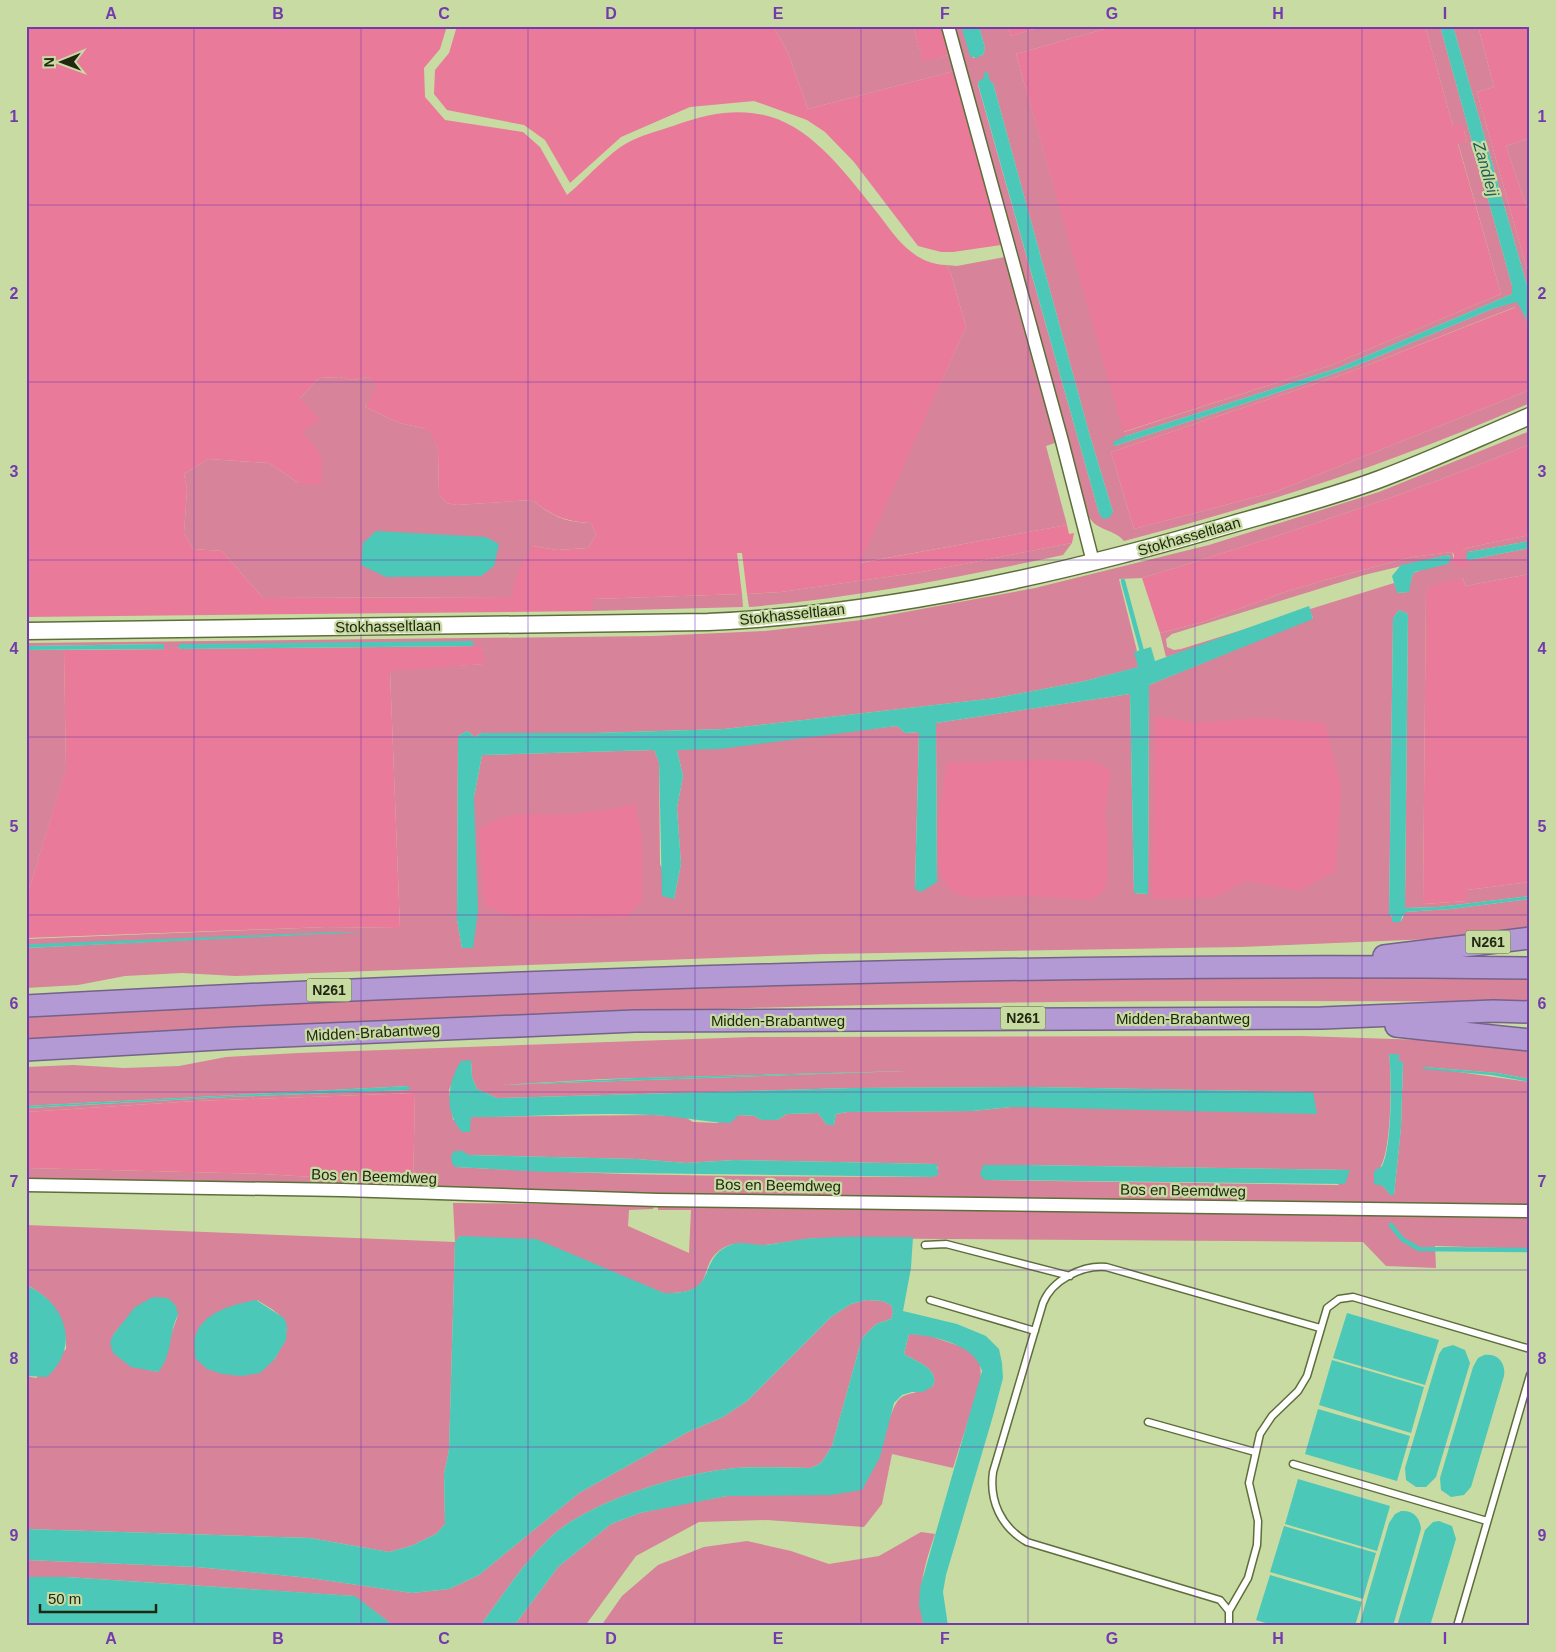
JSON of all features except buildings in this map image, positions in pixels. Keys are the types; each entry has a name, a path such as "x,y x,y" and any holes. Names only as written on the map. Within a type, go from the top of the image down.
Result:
{"highway":[{"name":"N261","path":"26,1006 363,989 739,975 1078,967 1321,966 1446,947 1530,938"},
{"path":"1321,966 1530,968"},
{"name":"Midden-Brabantweg","path":"26,1050 236,1038 645,1021 1322,1018 1493,1011 1530,1012"},
{"name":"N261","path":"1322,1018 1530,1040"}],"street":[{"path":"948,26 1093,562"},
{"name":"Stokhasseltlaan","path":"26,631 754,620 929,596 1093,562 1327,497 1380,479 1530,416"},
{"name":"Bos en Beemdweg","path":"26,1185 342,1190 677,1200 1530,1212"}],"lane":[{"path":"925,1245 946,1244 1070,1276"},
{"path":"1229,1611 1220,1600 1026,1542 1005,1523 994,1504 992,1481 1045,1299 1054,1287 1070,1276 1098,1266 1123,1270 1320,1328"},
{"path":"1229,1626 1229,1611 1248,1578 1257,1545 1258,1521 1249,1483 1256,1452 1266,1424 1298,1391 1307,1376 1326,1308 1339,1299 1353,1297 1530,1348"},
{"path":"930,1300 1035,1332"},
{"path":"1457,1626 1530,1375"},
{"path":"1148,1422 1256,1452"},
{"path":"1293,1464 1487,1521"}],"shaded area":[{"path":"26,26 447,26 440,49 424,68 425,97 445,120 523,132 540,147 567,195 620,147 650,133 673,126 710,115 741,112 769,116 793,127 815,142 836,163 907,249 925,260 935,264 946,265 951,274 966,327 860,563 1067,525 1069,534 1074,533 1072,543 922,572 781,592 747,594 742,553 737,553 742,594 593,599 593,611 26,617","holes":["339,377 353,380 368,377 377,387 365,407 399,423 423,428 430,432 438,449 439,494 446,503 457,505 532,500 560,517 591,523 596,535 588,548 557,550 533,546 519,570 514,583 512,597 263,598 222,551 193,549 184,533 187,490 184,474 208,459 269,463 299,483 321,485 322,467 320,455 302,432 320,420 300,398 319,378"]},
{"path":"457,26 773,26 788,53 808,109 954,71 1001,245 953,252 941,252 918,246 854,162 825,132 807,120 754,101 690,107 621,137 570,183 545,140 524,125 447,110 434,94 435,70 449,53"},
{"path":"773,26 913,26 923,61 949,55 941,26 944,26 1058,442 1046,446 1067,525 859,563 966,327 951,274 946,265 957,266 1005,257 954,71 808,109 788,53"},
{"path":"913,26 941,26 949,55 923,62"},
{"path":"951,26 961,26 973,58 983,55 985,48 979,26 1008,26 1011,36 1044,26 1115,26 1016,54 1124,432 1329,366 1501,294 1458,143 1467,141 1464,131 1453,126 1425,26 1440,26 1512,286 1512,294 1338,368 1126,436 1114,446 1358,365 1492,309 1517,301 1530,325 1530,334 1515,307 1350,372 1111,452 1134,529 1275,492 1530,390 1530,403 1430,444 1330,480 1279,497 1124,541 1115,534 1096,525 1089,517","holes":["979,81 993,83 1090,436 1113,512 1103,518 1099,513 978,85"]},
{"path":"1008,26 1044,26 1011,36"},
{"path":"1115,26 1425,26 1453,126 1462,124 1467,141 1458,144 1501,294 1329,366 1123,432 1016,54"},
{"path":"1453,26 1478,26 1494,87 1477,92 1530,280 1530,296"},
{"path":"1478,26 1530,26 1530,138 1506,146 1530,217 1530,280 1477,92 1494,87"},
{"path":"1530,138 1530,217 1506,146"},
{"path":"1516,307 1530,334 1530,390 1275,492 1134,529 1111,452 1350,372"},
{"path":"339,377 353,380 368,377 378,387 365,407 399,423 423,428 431,432 438,449 439,494 446,503 457,505 532,500 560,518 591,523 596,535 588,548 557,550 533,546 512,597 263,598 222,551 193,549 184,533 187,490 184,474 208,459 269,463 299,483 300,398 319,378"},
{"path":"1530,431 1530,444 1434,482 1289,532 1142,578 1119,579 1137,651 1135,652 1139,667 1085,681 996,698 724,729 595,733 481,733 475,737 467,731 458,736 457,920 462,948 474,797 482,755 654,750 659,762 660,864 674,899 681,864 677,808 683,776 677,750 897,726 905,733 919,732 915,888 937,882 936,723 1130,694 1134,893 1148,894 1149,685 1313,618 1310,611 1166,657 1160,633 1203,622 1282,593 1325,580 1412,557 1452,552 1455,563 1469,565 1463,559 1463,551 1466,548 1530,535 1530,541 1468,552 1469,560 1530,548 1530,574 1465,586 1463,578 1426,589 1423,904 1467,901 1467,890 1530,882 1530,896 1438,907 1405,908 1408,614 1399,610 1393,618 1389,915 1401,922 1405,912 1451,909 1530,899 1530,930 1431,939 1240,947 824,954 235,976 182,973 125,976 78,985 26,988 26,948 355,932 26,945 26,939 326,927 400,928 390,670 484,664 482,647 473,646 473,642 178,647 180,649 164,649 163,644 26,646 26,643 654,636 765,631 862,620 1035,588 1209,545 1379,492","holes":["1448,555 1451,557 1414,573 1408,592 1398,593 1394,583 1181,649 1174,650 1167,647 1166,639 1172,634 1364,575"]},
{"path":"1530,444 1530,535 1466,548 1463,551 1463,559 1471,566 1454,567 1454,555 1452,552 1412,557 1325,580 1282,593 1203,622 1160,633 1142,578 1338,516 1434,482"},
{"path":"1072,543 1063,555 985,571 868,592 749,607 747,594 781,592 922,572"},
{"path":"1530,574 1530,882 1467,890 1467,901 1423,904 1426,589 1443,582 1463,578 1465,586"},
{"path":"742,594 743,607 593,611 593,599"},
{"path":"482,646 485,664 390,671 400,928 326,927 26,938 26,899 66,769 64,650"},
{"path":"26,650 64,650 66,770 26,899"},
{"path":"1155,716 1194,723 1260,718 1325,723 1341,785 1336,871 1299,891 1247,881 1213,898 1152,899"},
{"path":"1033,760 1094,761 1111,771 1105,813 1108,847 1107,883 1101,894 1091,900 1027,896 973,898 951,892 940,872 937,846 947,763"},
{"path":"635,804 642,838 642,900 627,917 543,919 512,916 484,906 479,829 491,822 511,815 582,813"},
{"path":"1111,977 1530,978 1530,1002 1320,1001 900,1004 691,1010 26,1040 26,1015 542,991"},
{"path":"1301,1036 1424,1040 1530,1050 1530,1079 1498,1073 1423,1067 1530,1082 1530,1209 929,1200 413,1187 415,1093 196,1101 26,1112 26,1108 228,1097 409,1090 409,1086 26,1106 26,1067 73,1065 124,1068 179,1066 226,1057 298,1053 752,1037","holes":["1389,1054 1399,1054 1399,1062 1403,1062 1401,1128 1394,1195 1390,1194 1390,1191 1388,1192 1383,1186 1378,1170 1383,1162 1388,1133 1391,1096","471,1061 472,1077 477,1089 497,1098 852,1088 1033,1087 1314,1092 1011,1107 973,1111 848,1112 836,1114 834,1125 827,1125 818,1113 787,1114 777,1120 761,1120 755,1116 739,1115 717,1123 693,1122 685,1117 654,1115 470,1117 453,1120 449,1090 461,1062","907,1071 498,1085 605,1079","468,1155 637,1159 686,1163 735,1160 936,1164 938,1168 932,1177 813,1177 575,1172 456,1167","983,1165 1350,1170 1338,1185 985,1180"]},
{"path":"415,1093 413,1187 362,1187 364,1180 263,1174 26,1168 26,1112 196,1101"},
{"path":"26,1168 262,1174 365,1180 362,1187 26,1179"},
{"path":"453,1203 654,1205 653,1209 629,1210 628,1226 689,1253 691,1210 658,1210 658,1205 1373,1213 1393,1216 1530,1218 1530,1249 1435,1246 1436,1268 1386,1266 1363,1242 815,1238 765,1245 733,1244 723,1248 714,1255 704,1278 693,1289 664,1293 460,1236 455,1242"},
{"path":"26,1225 455,1242 449,1450 444,1474 445,1524 436,1534 411,1546 389,1552 310,1538 26,1529 26,1376 36,1378 66,1349 66,1339 61,1320 51,1303 36,1290 26,1285","holes":["257,1300 277,1313 286,1324 285,1339 274,1360","178,1315 158,1372 149,1370 113,1335 122,1324"]},
{"path":"867,1300 882,1301 891,1305 893,1312 891,1319 876,1324 862,1338 832,1446 821,1463 811,1468 748,1468 707,1472 636,1491 590,1511 570,1522 543,1544 480,1626 394,1626 354,1596 66,1577 26,1577 26,1560 197,1567 310,1578 412,1593 449,1589 479,1575 579,1493 688,1432 723,1417 747,1401 831,1317 851,1304"},
{"path":"909,1334 927,1335 968,1349 980,1362 981,1380 953,1468 892,1454 882,1504 864,1527 767,1520 699,1522 636,1556 585,1626 514,1626 558,1567 611,1524 640,1513 682,1504 727,1496 778,1494 888,1424 892,1412 900,1399 933,1386 934,1380 930,1370 904,1354"},
{"path":"921,1532 935,1534 922,1579 921,1601 924,1626 601,1626 622,1596 658,1565 704,1547 747,1541 791,1551 829,1564 879,1556"}],"water":[{"path":"961,26 979,26 985,48 983,55 976,58 970,56"},
{"name":"Zandleij","path":"1440,26 1453,26 1530,296 1530,325 1517,302 1492,309 1358,365 1114,446 1113,442 1126,436 1338,368 1512,294 1512,286"},
{"path":"985,77 993,83 1090,436 1113,512 1109,518 1103,519 1099,513 978,84"},
{"path":"376,531 486,537 499,544 494,566 481,576 386,577 361,565 363,543"},
{"path":"1530,541 1530,548 1469,560 1466,558 1468,552"},
{"path":"1448,555 1451,557 1448,564 1415,572 1412,576 1409,592 1397,593 1392,576 1401,565"},
{"path":"1309,606 1313,619 1149,685 1148,894 1134,893 1130,694 936,723 937,882 921,892 915,889 919,732 905,733 897,726 720,749 677,750 683,776 677,808 681,864 674,899 662,896 659,762 654,750 482,755 474,797 478,911 473,948 462,948 457,920 458,736 467,731 475,737 481,733 595,733 724,729 996,698 1085,681 1138,667 1134,652 1151,647 1155,661"},
{"path":"1399,610 1408,614 1405,908 1438,907 1530,896 1530,899 1451,909 1405,912 1401,922 1392,922 1392,916 1389,916 1393,618"},
{"path":"473,641 473,646 180,649 178,647 180,644"},
{"path":"164,644 164,649 26,650 26,646"},
{"path":"365,932 26,948 26,945 34,944"},
{"path":"1389,1054 1399,1054 1399,1061 1403,1062 1401,1128 1394,1195 1390,1195 1383,1186 1374,1184 1374,1171 1382,1166 1388,1144 1391,1094"},
{"path":"471,1060 472,1077 477,1089 497,1098 852,1088 1033,1087 1313,1092 1317,1114 1011,1107 973,1111 848,1112 836,1114 834,1125 827,1125 818,1113 787,1114 777,1120 761,1120 755,1116 739,1115 730,1123 661,1116 584,1114 471,1117 470,1132 462,1132 452,1116 450,1088 461,1061"},
{"path":"1423,1067 1498,1073 1530,1079 1530,1082 1491,1075 1423,1069"},
{"path":"907,1071 498,1085 637,1078"},
{"path":"409,1086 409,1090 228,1097 26,1108 26,1106"},
{"path":"454,1151 463,1151 468,1155 637,1159 686,1163 735,1160 937,1164 938,1175 932,1177 547,1172 455,1167 451,1156"},
{"path":"983,1165 1350,1170 1345,1184 985,1180 980,1175"},
{"path":"460,1236 536,1239 664,1293 682,1292 694,1288 701,1282 714,1257 721,1250 737,1243 763,1245 810,1238 913,1237 911,1268 903,1311 957,1324 986,1336 999,1349 1002,1363 1003,1378 993,1416 946,1575 943,1592 948,1626 924,1626 919,1606 920,1588 982,1371 978,1362 962,1348 941,1339 909,1334 904,1354 930,1370 934,1380 933,1386 923,1392 912,1392 902,1395 894,1403 880,1457 862,1490 831,1495 727,1496 640,1513 611,1524 558,1567 514,1626 480,1626 543,1544 570,1522 590,1511 636,1491 707,1472 748,1468 811,1468 821,1463 832,1446 862,1338 876,1324 891,1319 893,1312 891,1305 882,1301 867,1300 851,1304 831,1317 747,1401 723,1417 688,1432 579,1493 479,1575 449,1589 412,1593 310,1578 197,1567 26,1560 26,1529 310,1538 389,1552 411,1546 436,1534 445,1524 444,1474 449,1450 455,1242"},
{"path":"26,1285 40,1293 51,1303 59,1314 64,1326 66,1339 64,1352 58,1365 47,1377 26,1376"},
{"path":"153,1297 168,1298 176,1306 178,1315 166,1359 158,1372 131,1367 113,1353 110,1343 113,1335 135,1307"},
{"path":"256,1300 284,1318 287,1326 286,1340 274,1360 260,1373 241,1376 222,1374 207,1369 195,1358 195,1339 200,1326 213,1314 230,1306"},
{"path":"1347,1313 1439,1340 1425,1385 1333,1358"},
{"path":"1453,1345 1465,1350 1470,1363 1436,1477 1426,1487 1416,1487 1406,1480 1405,1468 1439,1354 1443,1348"},
{"path":"1484,1355 1497,1357 1500,1360 1504,1367 1504,1376 1471,1487 1464,1495 1451,1497 1441,1490 1440,1478 1473,1367 1478,1358"},
{"path":"1332,1360 1424,1387 1411,1433 1319,1405"},
{"path":"1318,1409 1410,1436 1397,1481 1305,1454"},
{"path":"1298,1479 1390,1506 1377,1551 1285,1524"},
{"path":"1401,1511 1415,1515 1421,1529 1393,1626 1359,1626 1389,1523 1395,1514"},
{"path":"1439,1521 1452,1526 1456,1539 1430,1626 1397,1626 1425,1530 1433,1522"},
{"path":"1284,1526 1376,1553 1363,1599 1270,1572"},
{"path":"1270,1575 1362,1602 1355,1626 1275,1626 1256,1620"},
{"path":"26,1577 66,1577 355,1596 394,1626 26,1626"}],"waterway":[{"path":"986,74 988,84"},
{"path":"1123,581 1143,655"},
{"path":"1391,1225 1402,1239 1419,1249 1530,1250"}]}
